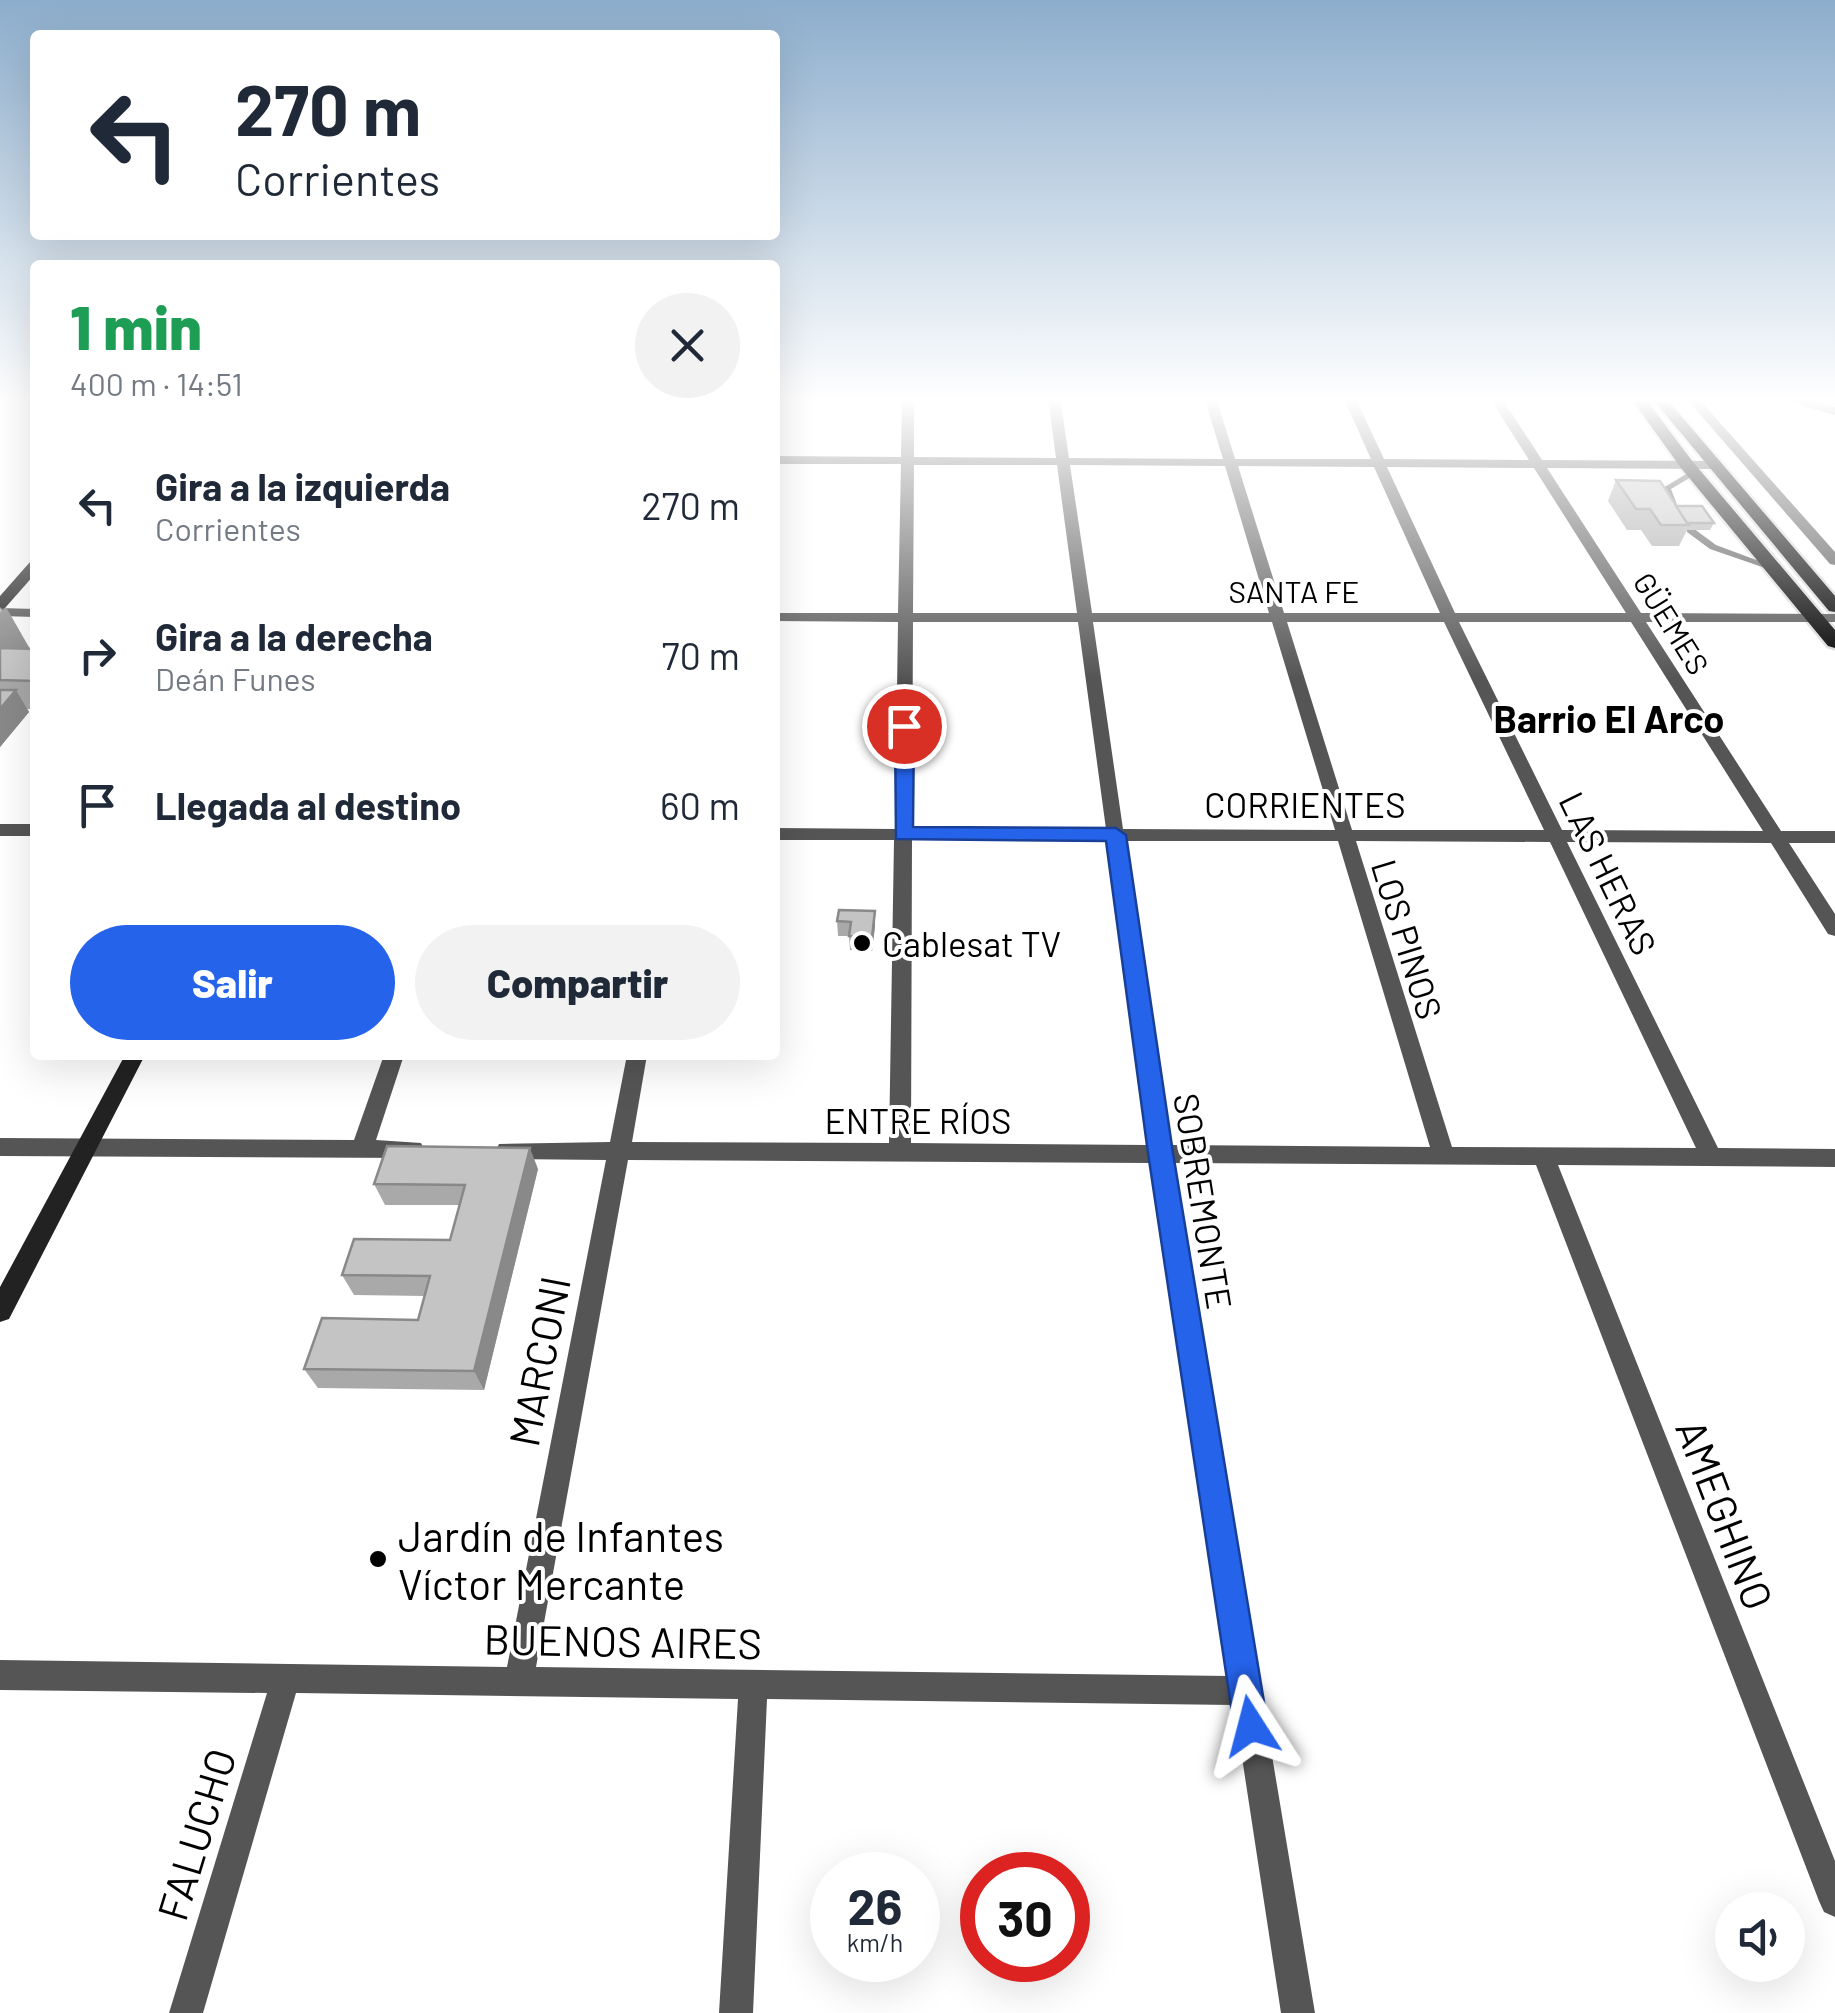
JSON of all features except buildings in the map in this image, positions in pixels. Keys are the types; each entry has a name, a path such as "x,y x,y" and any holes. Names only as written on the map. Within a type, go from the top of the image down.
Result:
{"main road":[{"path":"1709,491 1835,642"},
{"path":"1735,491 1835,607"}],"street":[{"path":"900,1152 907,491"},
{"name":"SOBREMONTE","path":"1067,491 1160,1153 1298,2013"},
{"name":"LOS PINOS","path":"1239,491 1444,1155"},
{"name":"LAS HERAS","path":"1393,491 1450,619 1712,1158"},
{"name":"GÜEMES","path":"1557,491 1835,930"},
{"path":"1774,491 1835,561"},
{"path":"0,609 30,572"},
{"path":"0,609 30,612"},
{"name":"SANTA FE","path":"780,616 1835,618"},
{"path":"0,830 30,828"},
{"name":"CORRIENTES","path":"780,834 1835,837"},
{"path":"0,1311 132,1060"},
{"path":"362,1149 392,1060"},
{"name":"MARCONI","path":"519,1682 635,1060"},
{"path":"0,1148 441,1150"},
{"name":"ENTRE RÍOS","path":"480,1150 1835,1158"},
{"name":"AMEGHINO","path":"1543,1156 1835,1902"},
{"name":"BUENOS AIRES","path":"0,1676 1245,1690"},
{"name":"FALUCHO","path":"186,2013 286,1678"},
{"path":"736,2013 754,1684"}],"lane":[{"path":"1667,491 1675,512"},
{"path":"1690,530 1713,547 1771,566"}],"place":[{"name":"Cablesat TV","path":"862,943"},
{"name":"Jardín de Infantes Víctor Mercante","path":"378,1559"}],"district":[{"name":"Barrio El Arco","path":"1609,718"}],"route":[{"path":"904,726 903,834 1116,835 1160,1153 1251,1726"}]}
